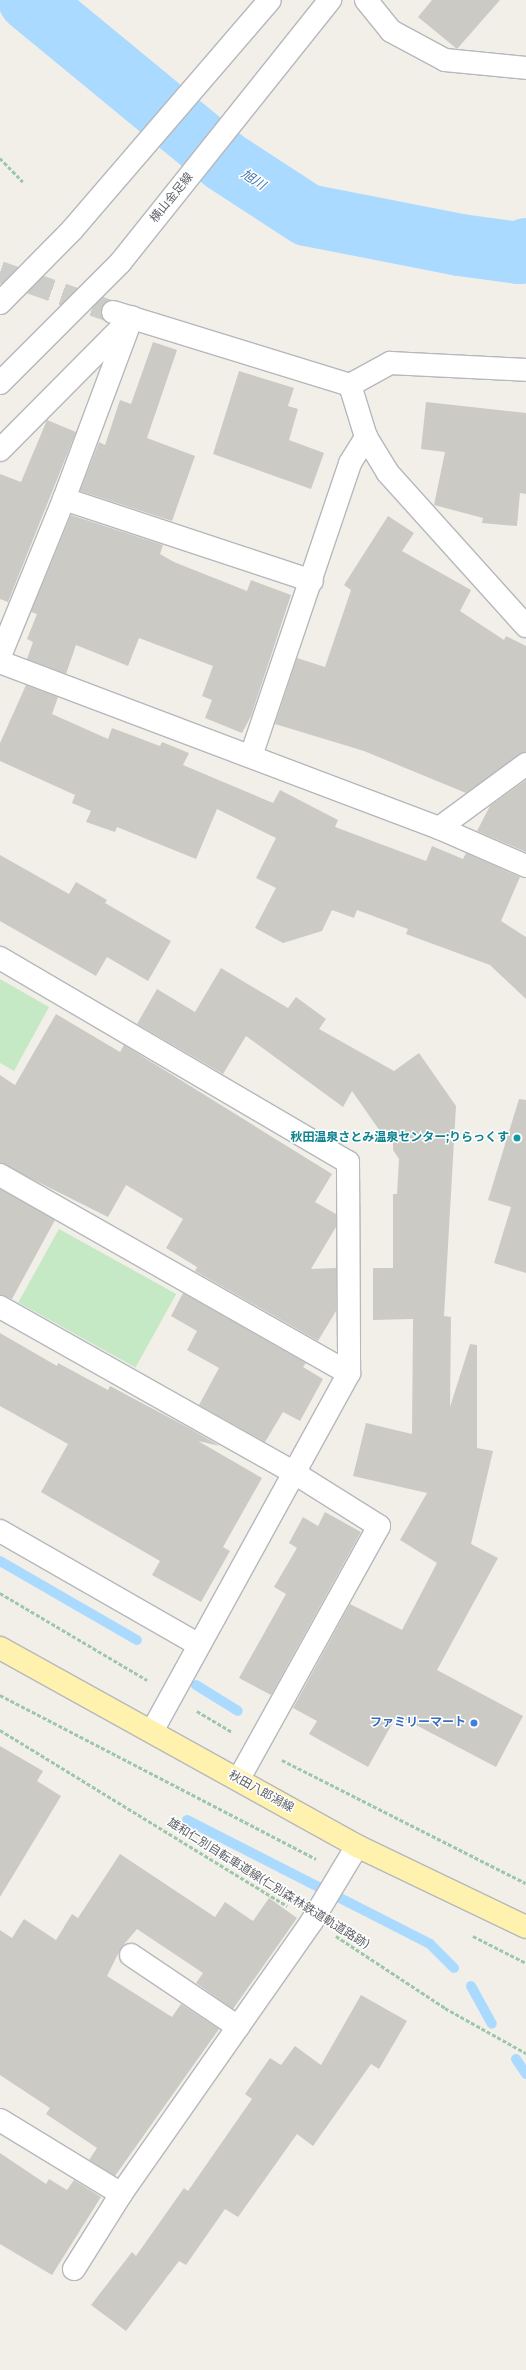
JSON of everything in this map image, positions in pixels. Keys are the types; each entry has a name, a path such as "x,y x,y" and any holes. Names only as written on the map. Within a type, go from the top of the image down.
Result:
{"main road":[{"name":"秋田八郎潟線","path":"0,1648 239,1779 357,1846 526,1927"}],"street":[{"path":"0,303 72,230 270,0"},
{"name":"横山金足線","path":"0,383 120,263 330,0"},
{"path":"366,0 391,31 445,60 526,68"},
{"path":"122,314 350,385 390,363 526,370"},
{"path":"0,450 122,314"},
{"path":"0,656 64,499 122,314"},
{"path":"350,385 366,437 388,473 526,626"},
{"path":"251,756 312,581 350,463 366,437"},
{"path":"64,499 312,581"},
{"path":"0,662 439,828 526,866"},
{"path":"439,828 526,764"},
{"path":"0,958 348,1162 349,1373 296,1474 199,1644 152,1731"},
{"path":"0,1175 349,1373"},
{"path":"0,1307 296,1474 379,1526 239,1779"},
{"path":"0,1531 199,1644"},
{"path":"74,2269 121,2194 317,1912 357,1846"},
{"path":"131,1955 238,2026"},
{"path":"0,2120 121,2194"}],"path":[{"path":"0,158 23,182"},
{"path":"0,1695 339,1878"},
{"name":"雄和仁別自転車道線(仁別森林鉄道軌道路跡)","path":"0,1730 317,1912 445,2008 526,2053"},
{"path":"469,1935 526,1963"}],"green space":[{"path":"0,979 49,1007 14,1071 0,1063"},
{"path":"59,1229 176,1294 135,1367 18,1302"}],"building":[{"path":"432,0 500,0 457,49 418,17"},
{"path":"153,342 177,350 147,438 195,456 172,521 80,491 99,442 105,445 120,400 131,404"},
{"path":"239,371 294,388 288,406 298,409 289,440 324,453 311,489 213,454"},
{"path":"426,402 526,413 526,494 520,493 517,526 482,523 483,518 434,505 445,452 421,449"},
{"path":"47,420 76,432 8,602 0,599 0,474 21,482"},
{"path":"71,515 163,545 160,554 174,562 247,591 251,580 291,595 251,716 242,733 205,718 212,700 202,696 213,666 139,638 128,666 76,645 66,674 27,659 33,642 27,639 37,614 31,612"},
{"path":"388,516 414,533 402,551 471,590 460,611 504,640 506,636 526,646 526,752 466,793 364,751 275,724 297,658 325,667 351,590 344,585"},
{"path":"26,685 58,697 52,714 108,739 112,728 160,746 162,742 189,753 183,765 273,803 280,790 338,820 335,827 426,861 432,846 463,859 466,853 520,877 501,921 526,937 526,999 490,965 406,934 408,929 357,910 354,918 332,910 322,931 283,943 255,928 276,888 256,878 276,838 217,809 196,859 117,827 115,832 86,822 91,811 72,803 75,795 0,761 0,743"},
{"path":"526,780 526,852 477,831 490,806"},
{"path":"0,855 69,894 76,882 107,900 105,903 171,941 148,981 107,957 96,976 0,921"},
{"path":"221,968 288,1008 296,997 326,1019 319,1029 394,1071 419,1053 456,1106 444,1316 451,1317 450,1407 470,1344 477,1345 477,1448 493,1451 471,1544 498,1558 437,1670 523,1716 496,1767 397,1715 368,1767 309,1734 317,1721 293,1708 350,1604 402,1630 437,1563 400,1540 427,1493 353,1476 366,1423 412,1434 413,1319 373,1320 373,1268 393,1268 393,1194 397,1194 399,1159 393,1150 393,1131 387,1141 352,1091 343,1107 246,1036 223,1074 137,1024 157,989 195,1012"},
{"path":"56,1014 120,1052 124,1045 332,1174 315,1202 336,1214 336,1227 311,1269 336,1268 336,1311 318,1341 195,1271 197,1267 166,1248 183,1219 126,1185 108,1217 0,1163 0,1075 15,1085"},
{"name":"秋田温泉さとみ温泉センター;りらっくす","path":"519,1099 526,1100 526,1273 494,1263 511,1207 488,1200"},
{"path":"0,1189 55,1220 12,1299 0,1295"},
{"path":"183,1293 306,1363 303,1367 323,1379 300,1421 283,1412 265,1442 199,1405 219,1368 187,1350 197,1331 171,1316"},
{"path":"0,1333 57,1366 58,1363 108,1390 110,1386 187,1427 220,1446 198,1441 262,1478 223,1547 230,1551 201,1602 152,1575 160,1561 41,1492 68,1444 0,1406"},
{"path":"325,1512 361,1532 271,1695 239,1678 286,1594 274,1587 297,1548 289,1543 303,1517 318,1526"},
{"path":"0,1746 43,1771 37,1781 61,1796 0,1897"},
{"path":"120,1854 215,1917 225,1902 253,1921 269,1898 297,1918 233,2009 196,1983 203,1973 137,1929 121,1948 107,1976 172,2017 181,2004 219,2029 115,2176 89,2160 97,2148 46,2114 50,2108 0,2075 0,1930 12,1938 24,1919 56,1940 72,1914 78,1918"},
{"path":"361,1995 407,2021 379,2069 371,2064 313,2146 297,2134 238,2217 225,2209 186,2265 179,2261 126,2331 91,2305 132,2252 136,2256 184,2188 188,2191 252,2099 245,2094 270,2058 281,2065 295,2046 321,2065"},
{"path":"0,2153 46,2184 49,2179 67,2190 74,2180 101,2197 52,2275 0,2244"}],"waterway":[{"name":"旭川","path":"29,0 224,161 307,215 460,245 519,253 526,249"},
{"path":"0,1561 137,1640"},
{"path":"196,1685 238,1711"},
{"path":"187,1820 430,1944 454,1968"},
{"path":"471,1986 492,2024"},
{"path":"516,2059 526,2074"}],"tunnel":[{"path":"0,272 113,312"}],"place":[{"name":"秋田温泉さとみ温泉センター;りらっくす","path":"517,1138"},
{"name":"ファミリーマート","path":"474,1723"}]}
